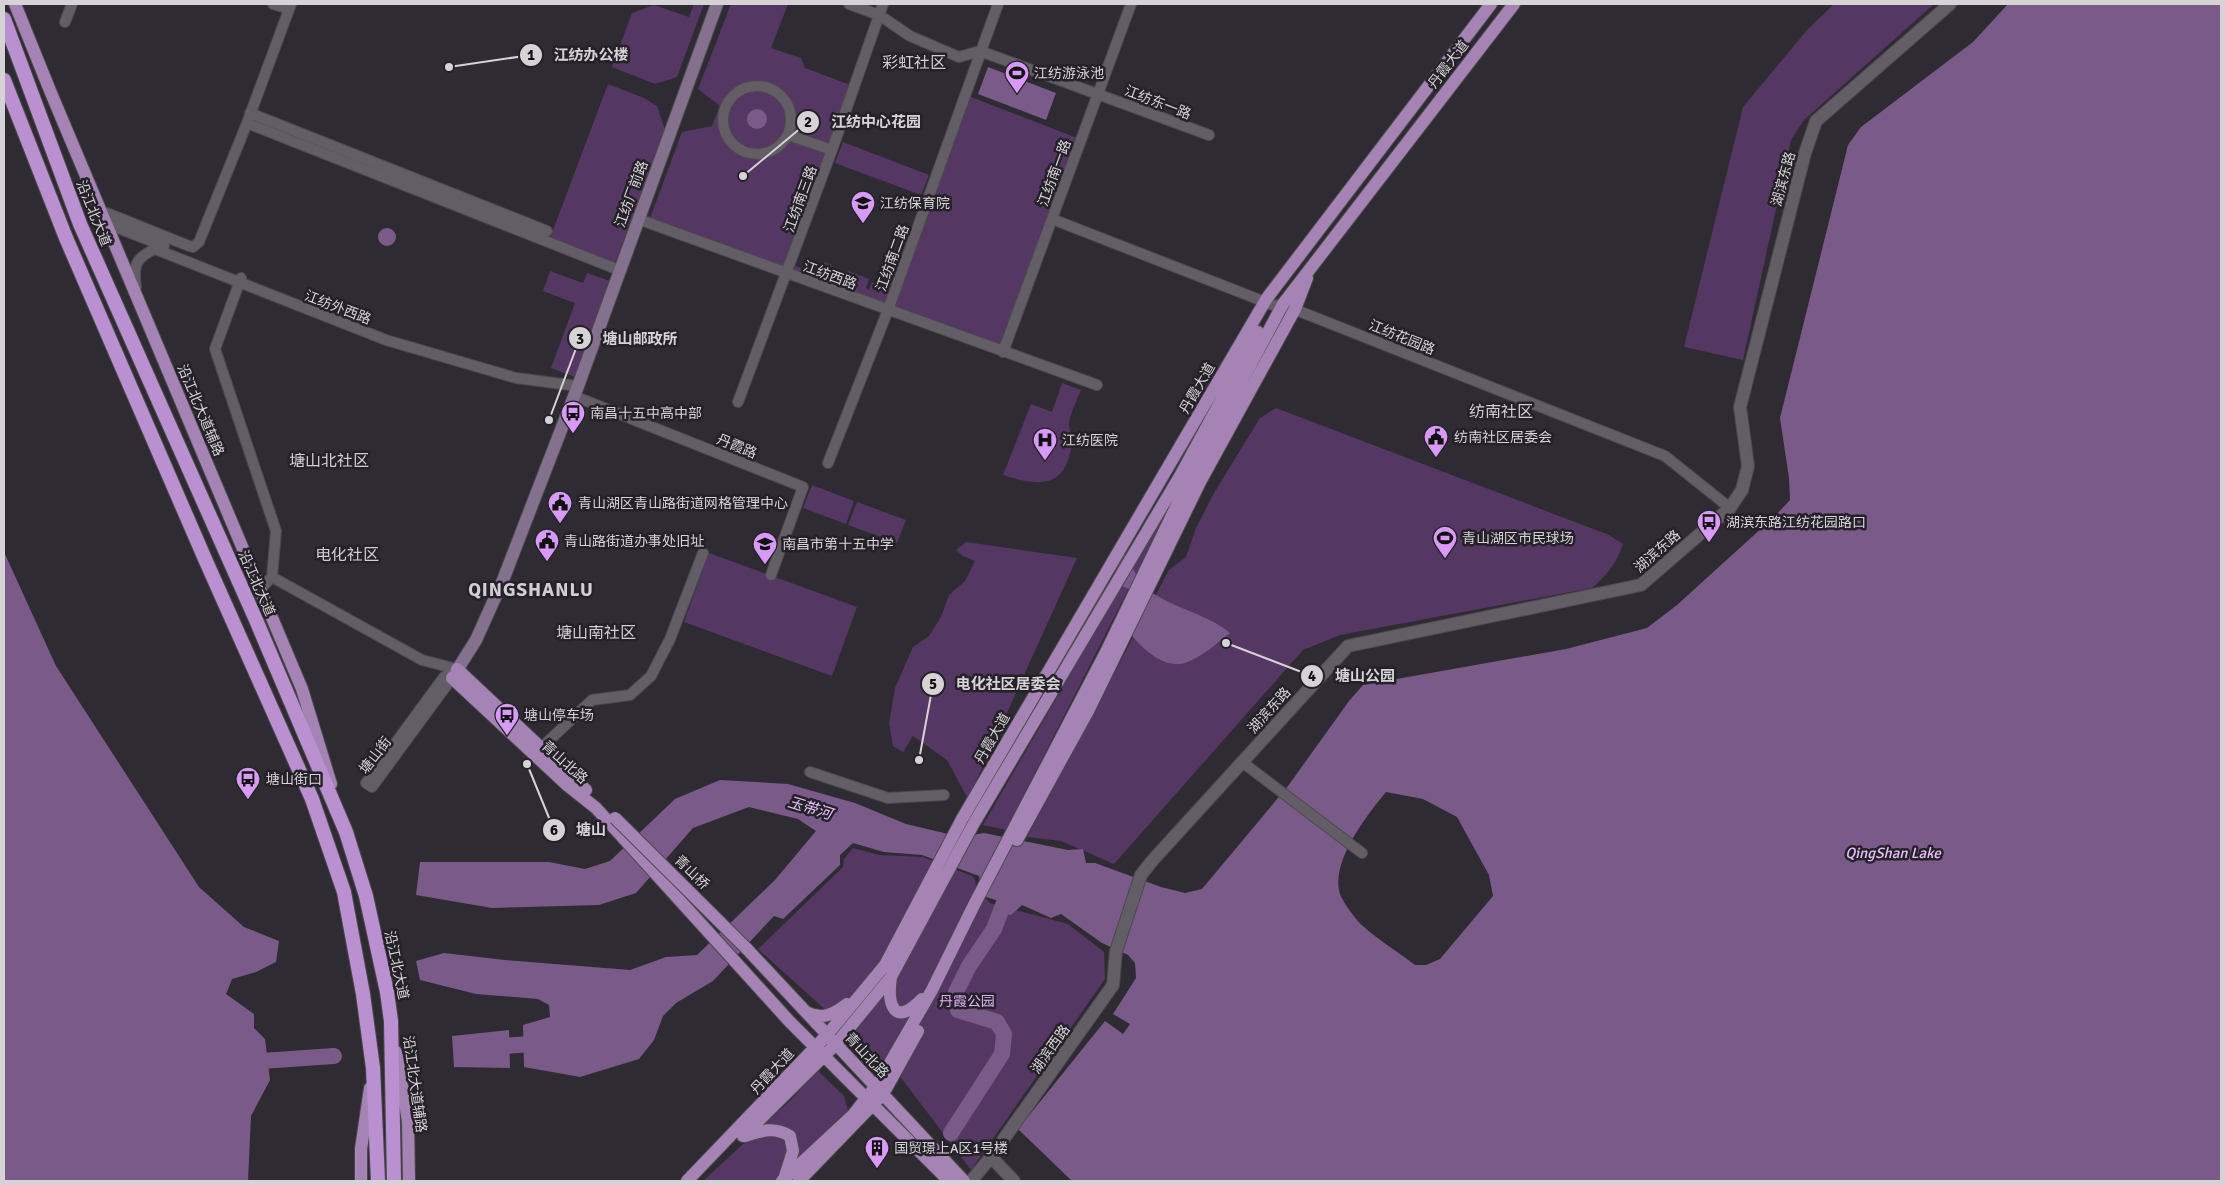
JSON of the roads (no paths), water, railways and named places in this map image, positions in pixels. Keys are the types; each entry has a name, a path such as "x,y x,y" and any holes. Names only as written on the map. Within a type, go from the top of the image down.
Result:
{"highway":[{"name":"沿江北大道","path":"4,19 80,224 256,620 346,832 366,896 387,992 391,1021 394,1181"},
{"path":"4,80 66,238 201,550 312,799 344,892 364,994 373,1068 378,1181"}],"main road":[{"name":"沿江北大道辅路","path":"15,4 302,688 346,832"},
{"name":"江纺厂前路","path":"577,387 717,4"},
{"name":"丹霞大道","path":"687,1181 774,1091 832,1040 891,977 974,823 1180,476 1300,254 1491,4"},
{"name":"丹霞大道","path":"832,1040 864,991 885,965 962,819 1273,304 1314,262 1514,4"},
{"name":"丹霞大道","path":"879,1090 1016,834 1088,711 1200,482 1295,309 1314,262"},
{"name":"丹霞大道","path":"1016,834 1106,652 1273,304"},
{"name":"塘山街","path":"455,674 476,640 503,580 577,387"},
{"name":"青山北路","path":"455,674 541,748 615,823"},
{"name":"青山北路","path":"455,674 567,785 615,823"},
{"name":"青山桥","path":"615,823 747,949"},
{"name":"青山桥","path":"615,823 735,962 790,1022"},
{"name":"丹霞大道","path":"799,1181 850,1130 879,1090 898,1068 939,993 983,895"},
{"name":"青山北路","path":"747,949 802,1010 964,1181"},
{"path":"891,977 889,1000 892,1007 898,1012 905,1013 911,1010 932,990"},
{"path":"802,1010 816,1016 835,1013 864,991"},
{"name":"沿江北大道辅路","path":"391,1021 408,1121 409,1181"},
{"path":"790,1022 949,1181"},
{"path":"774,1091 799,1054 800,1045 790,1022"},
{"name":"丹霞大道","path":"697,1181 741,1138 819,1052"},
{"path":"361,1181 361,1149 373,1068"},
{"path":"898,1068 894,1094 907,1120"},
{"name":"丹霞大道","path":"783,1181 853,1115 870,1102"},
{"path":"850,1130 863,1120 875,1118 883,1120 901,1133"},
{"path":"741,1138 767,1129 784,1131 790,1136 794,1151 783,1181"}],"street":[{"path":"65,22 72,4"},
{"path":"106,218 193,246 202,238 290,6 273,4"},
{"path":"849,4 880,15 910,36 959,57 980,51"},
{"name":"江纺南三路","path":"738,402 787,273 884,4"},
{"name":"江纺南二路","path":"828,463 888,310 998,4"},
{"name":"江纺南一路","path":"1004,352 1131,4"},
{"name":"湖滨东路","path":"1116,951 1141,875 1348,646 1641,585 1730,508 1742,490 1748,466 1740,407 1805,154 1816,121 1950,4"},
{"name":"江纺东一路","path":"980,51 1098,93 1209,136"},
{"path":"756,86 773,90 785,102 790,112 791,124 788,135 782,144 773,151 762,154 740,151 732,144 724,129 723,112 735,94 745,88 756,86"},
{"path":"249,118 547,231"},
{"path":"249,118 619,270"},
{"path":"788,135 832,150"},
{"name":"江纺外西路","path":"106,218 240,280"},
{"name":"江纺西路","path":"638,219 1098,385"},
{"name":"江纺花园路","path":"1052,219 1273,304 1295,309 1665,456 1730,508"},
{"name":"江纺外西路","path":"138,300 134,271 138,259 145,253 155,249 240,280 386,340 516,378 577,387"},
{"path":"240,280 215,349 276,531 272,578 260,589"},
{"name":"丹霞路","path":"577,387 803,487 771,575"},
{"path":"541,748 592,700 630,695 652,676 670,639 703,553"},
{"path":"272,578 422,660 455,674"},
{"name":"塘山街","path":"455,674 372,787 366,783 444,677 455,674"},
{"path":"1242,762 1362,853"},
{"path":"810,772 888,798 944,794"},
{"name":"湖滨西路","path":"971,1181 991,1158 1113,985 1116,951"},
{"path":"991,1158 1014,1181"}],"water":[{"name":"QingShan Lake","path":"2008,4 2221,4 2221,1181 1072,1181 1018,1129 1105,1021 1123,1034 1130,1024 1113,1014 1136,978 1135,963 1128,955 1102,943 1061,914 1051,918 1022,905 1011,915 1000,913 999,901 983,896 979,876 922,855 884,852 853,843 840,855 840,865 783,919 774,916 713,981 676,1003 663,1016 654,1040 639,1059 580,1077 524,1067 523,1025 550,1017 549,1005 538,999 476,994 420,980 416,961 444,953 630,970 666,957 697,955 775,880 816,831 798,819 749,807 693,828 636,893 599,905 492,908 416,895 420,862 549,862 585,869 610,861 675,799 720,780 788,784 855,803 906,824 961,837 984,833 1068,850 1083,849 1086,863 1095,863 1161,887 1185,893 1202,889 1288,786 1349,701 1363,685 1566,649 1647,628 1677,605 1775,516 1790,500 1789,478 1780,418 1848,145 1861,127 1973,42","holes":["1386,792 1423,799 1457,817 1489,875 1493,896 1440,959 1426,965 1415,965 1357,920 1341,897 1338,881 1340,868 1352,840 1369,813"]},
{"name":"江纺游泳池","path":"988,67 1056,93 1046,120 978,94"},
{"path":"757,109 764,112 767,119 764,126 757,129 750,126 747,119 750,112"},
{"path":"387,228 393,231 396,237 393,243 387,246 381,243 378,237 381,231"},
{"path":"1120,546 1138,577 1151,592 1221,626 1230,633 1203,654 1185,663 1167,663 1150,654 1125,627 1129,589 1118,584 1114,554"},
{"path":"4,552 56,666 199,887 244,927 279,941 276,962 256,972 232,979 226,994 254,1014 254,1028 265,1039 270,1080 251,1116 248,1181 4,1181"},
{"path":"509,1030 510,1068 454,1067 452,1036"}],"waterway":[{"path":"951,1133 1002,1054 1004,1034 997,1022 958,1010 956,992 969,966 994,929 1008,892"},
{"path":"488,1047 546,1043"},
{"path":"247,1062 334,1056"}],"place":[{"name":"江纺办公楼","path":"449,67"},
{"name":"江纺游泳池","path":"1017,94"},
{"name":"江纺中心花园","path":"743,176"},
{"name":"江纺保育院","path":"863,224"},
{"name":"塘山邮政所","path":"549,420"},
{"name":"南昌十五中高中部","path":"573,434"},
{"name":"纺南社区居委会","path":"1436,458"},
{"name":"江纺医院","path":"1045,461"},
{"name":"青山湖区青山路街道网格管理中心","path":"560,524"},
{"name":"湖滨东路江纺花园路口","path":"1709,543"},
{"name":"青山湖区市民球场","path":"1445,559"},
{"name":"青山路街道办事处旧址","path":"547,562"},
{"name":"南昌市第十五中学","path":"765,565"},
{"name":"塘山公园","path":"1226,643"},
{"name":"塘山停车场","path":"507,736"},
{"name":"电化社区居委会","path":"919,760"},
{"name":"塘山","path":"527,764"},
{"name":"塘山街口","path":"248,800"},
{"name":"国贸璟上A区1号楼","path":"877,1169"}],"district":[{"name":"彩虹社区","path":"914,62"},
{"name":"纺南社区","path":"1501,411"},
{"name":"塘山北社区","path":"329,460"},
{"name":"电化社区","path":"347,554"},
{"name":"QINGSHANLU","path":"531,589"},
{"name":"塘山南社区","path":"596,632"}],"water label":[{"name":"玉带河","path":"810,808"}],"park label":[{"name":"丹霞公园","path":"967,1001"}]}
